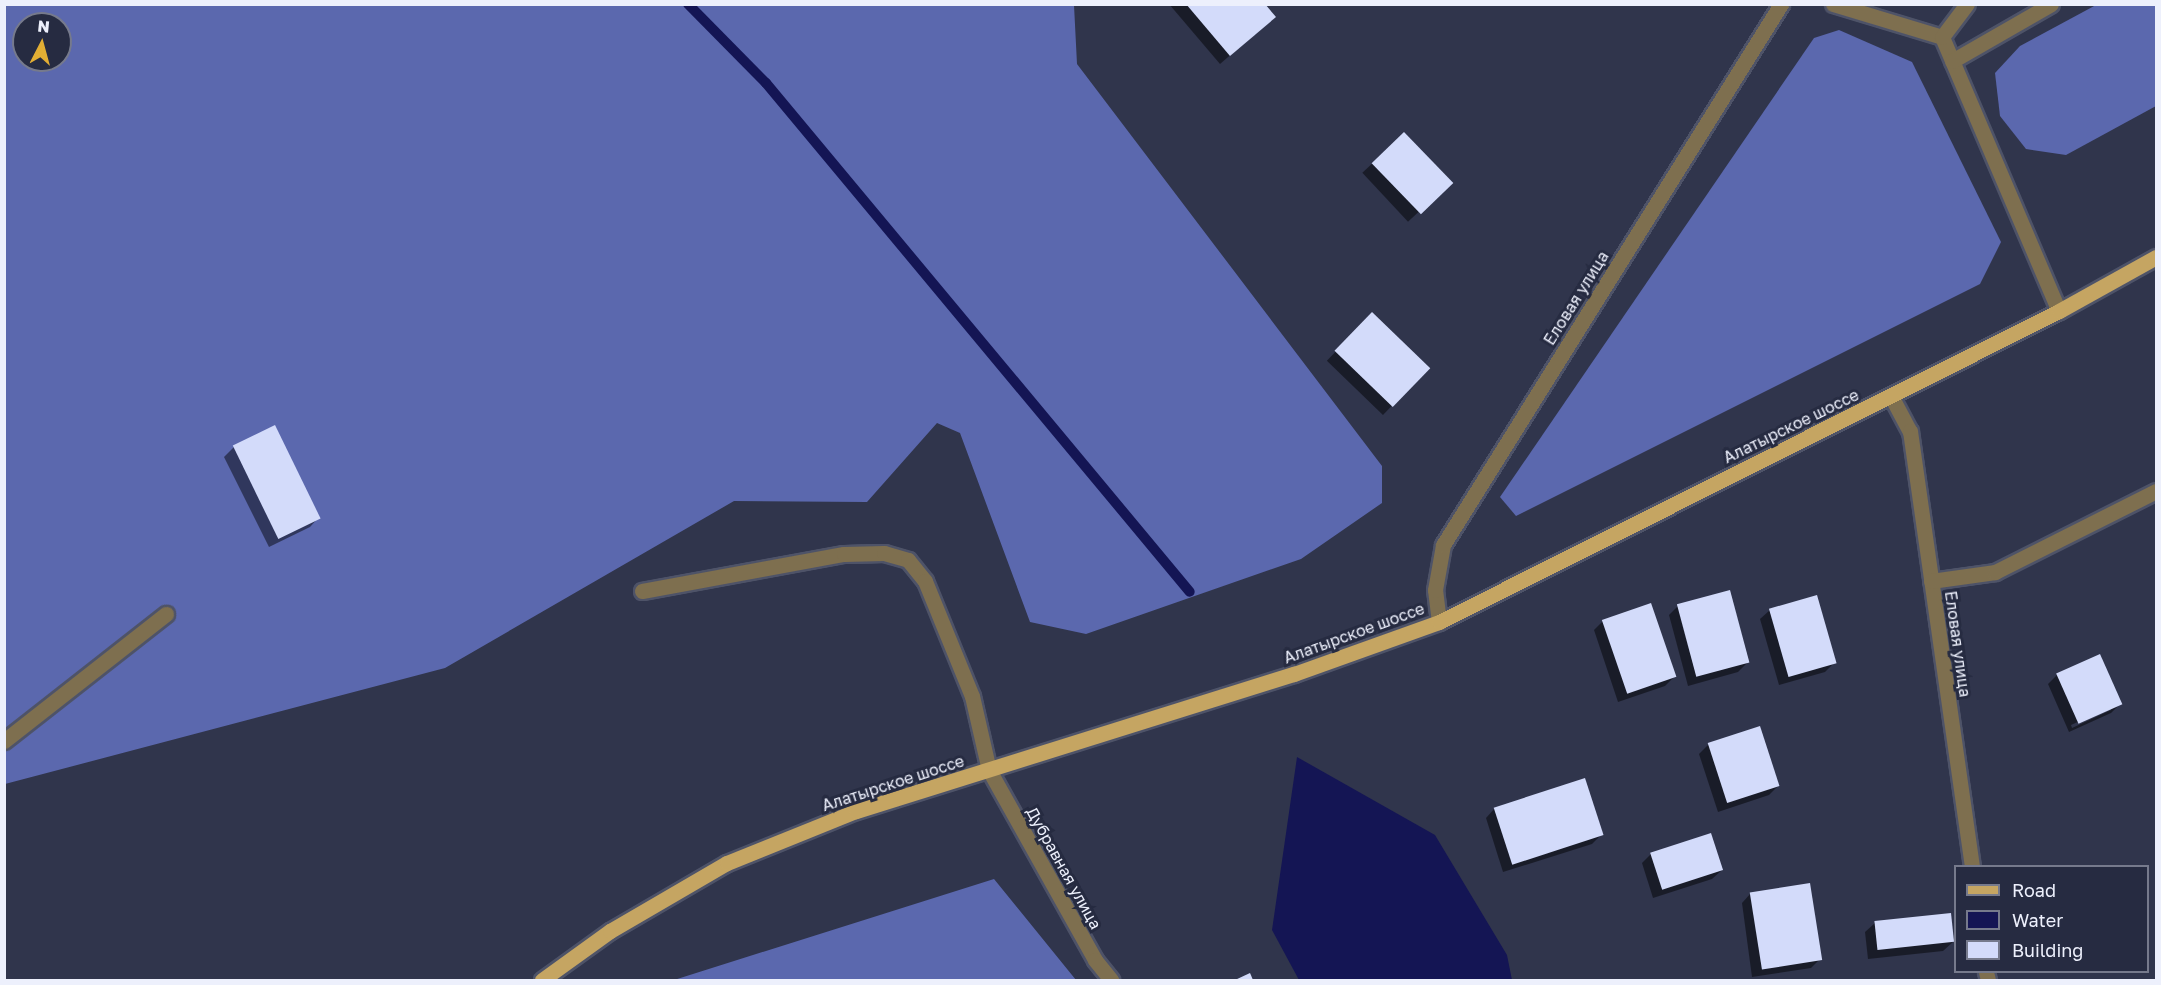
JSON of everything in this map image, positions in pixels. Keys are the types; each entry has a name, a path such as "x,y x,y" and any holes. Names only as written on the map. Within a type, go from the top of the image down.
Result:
{"main road":[{"name":"Алатырское шоссе","path":"542,981 610,931 728,863 856,811 1294,674 1438,622 2059,311 2157,257"}],"street":[{"name":"Еловая улица","path":"1438,622 1435,590 1443,545 1781,4"},
{"path":"1833,4 1942,37"},
{"path":"1942,37 1967,4"},
{"path":"1952,61 2051,4"},
{"path":"1942,37 2059,311"},
{"name":"Еловая улица","path":"1891,396 1910,431 1972,865"},
{"path":"1931,581 1995,572 2157,491"},
{"name":"Дубравная улица","path":"642,591 844,554 884,554 908,560 925,580 972,696 989,770 1095,960 1111,981"},
{"path":"4,741 166,614"}],"shaded area":[{"path":"5,5 1074,5 1077,64 1382,466 1382,503 1301,559 1086,634 1030,622 960,433 937,423 867,502 734,501 445,668 5,784"},
{"path":"2096,5 2156,5 2156,106 2066,155 2026,149 2000,116 1995,73 2020,46"},
{"path":"1839,30 1912,62 2001,242 1980,284 1516,516 1500,497 1814,38"},
{"path":"994,879 1076,980 674,980"}],"water":[{"path":"1297,757 1435,835 1507,955 1512,980 1299,980 1272,930"}],"building":[{"path":"1186,4 1265,4 1276,17 1230,56"},
{"path":"1404,132 1453,183 1421,214 1372,163"},
{"path":"1372,312 1430,368 1393,407 1334,351"},
{"path":"275,425 321,518 278,539 233,446"},
{"path":"1730,590 1749,662 1696,677 1677,604"},
{"path":"1817,595 1837,663 1789,677 1769,609"},
{"path":"1651,603 1676,677 1627,694 1602,620"},
{"path":"2100,654 2122,704 2079,724 2056,674"},
{"path":"1760,726 1779,786 1727,803 1708,743"},
{"path":"1585,778 1604,835 1512,865 1494,808"},
{"path":"1711,833 1723,870 1662,890 1650,853"},
{"path":"1810,883 1822,960 1762,970 1750,893"},
{"path":"1951,913 1954,942 1877,950 1874,921"},
{"path":"1250,973 1253,980 1235,980"}],"waterway":[{"path":"688,4 766,83 1190,592"}]}
